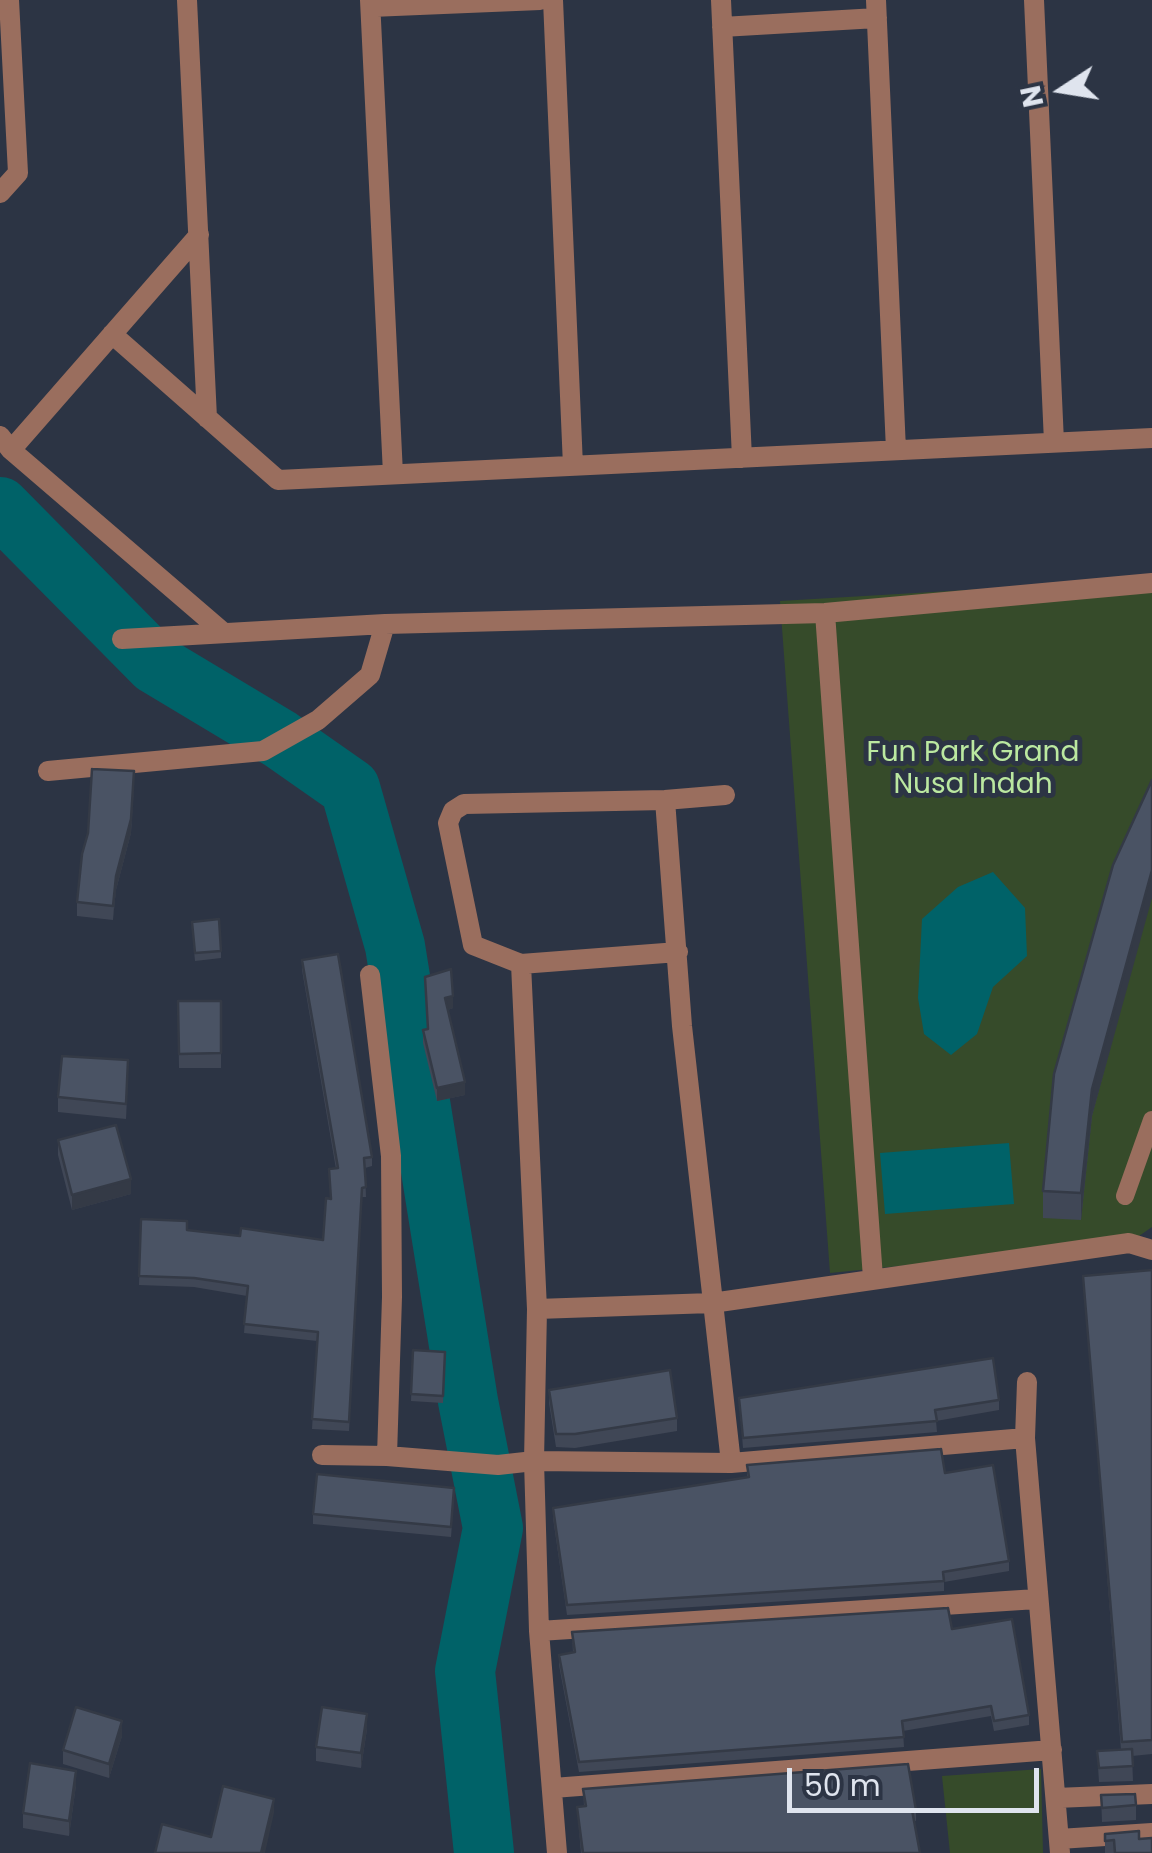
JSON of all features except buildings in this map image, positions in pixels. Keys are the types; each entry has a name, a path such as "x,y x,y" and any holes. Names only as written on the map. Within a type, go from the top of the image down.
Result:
{"street":[{"path":"0,193 18,173 9,0"},
{"path":"187,0 208,418"},
{"path":"392,474 371,3 540,0"},
{"path":"552,0 573,466"},
{"path":"721,0 742,458"},
{"path":"1034,0 1054,442"},
{"path":"722,27 877,9 896,450"},
{"path":"199,235 112,334 5,443 224,633"},
{"path":"112,334 278,480 1152,438"},
{"path":"122,639 385,624 826,613 1152,583"},
{"path":"826,613 873,1278"},
{"path":"48,771 263,751 318,720 370,675 385,624"},
{"path":"678,952 521,964 473,946 448,823 453,811 464,804 725,795"},
{"path":"665,800 682,1026 732,1463"},
{"path":"521,964 537,1308 534,1461 539,1631 557,1853"},
{"path":"370,975 391,1156 387,1456"},
{"path":"537,1308 712,1303 1129,1243 1152,1250"},
{"path":"1027,1382 1025,1438 1060,1846 1152,1833"},
{"path":"322,1455 498,1465 534,1461 732,1463 1025,1438"},
{"path":"539,1631 1037,1600"},
{"path":"553,1788 1052,1750"},
{"path":"1056,1798 1152,1794"}],"lane":[{"path":"1126,1196 1152,1120"}],"green space":[{"name":"Fun Park Grand Nusa Indah","path":"1152,579 1152,1227 1129,1243 830,1273 780,601"},
{"path":"1041,1769 1043,1853 950,1853 942,1776"}],"shaded area":[{"path":"993,872 1025,908 1027,956 993,987 977,1034 951,1055 924,1034 918,998 922,919 958,887"},
{"path":"1009,1143 1014,1204 885,1214 880,1153"}],"waterway":[{"path":"0,507 155,664 280,739 350,788 395,946 468,1401 493,1528 465,1671 484,1853"}]}
